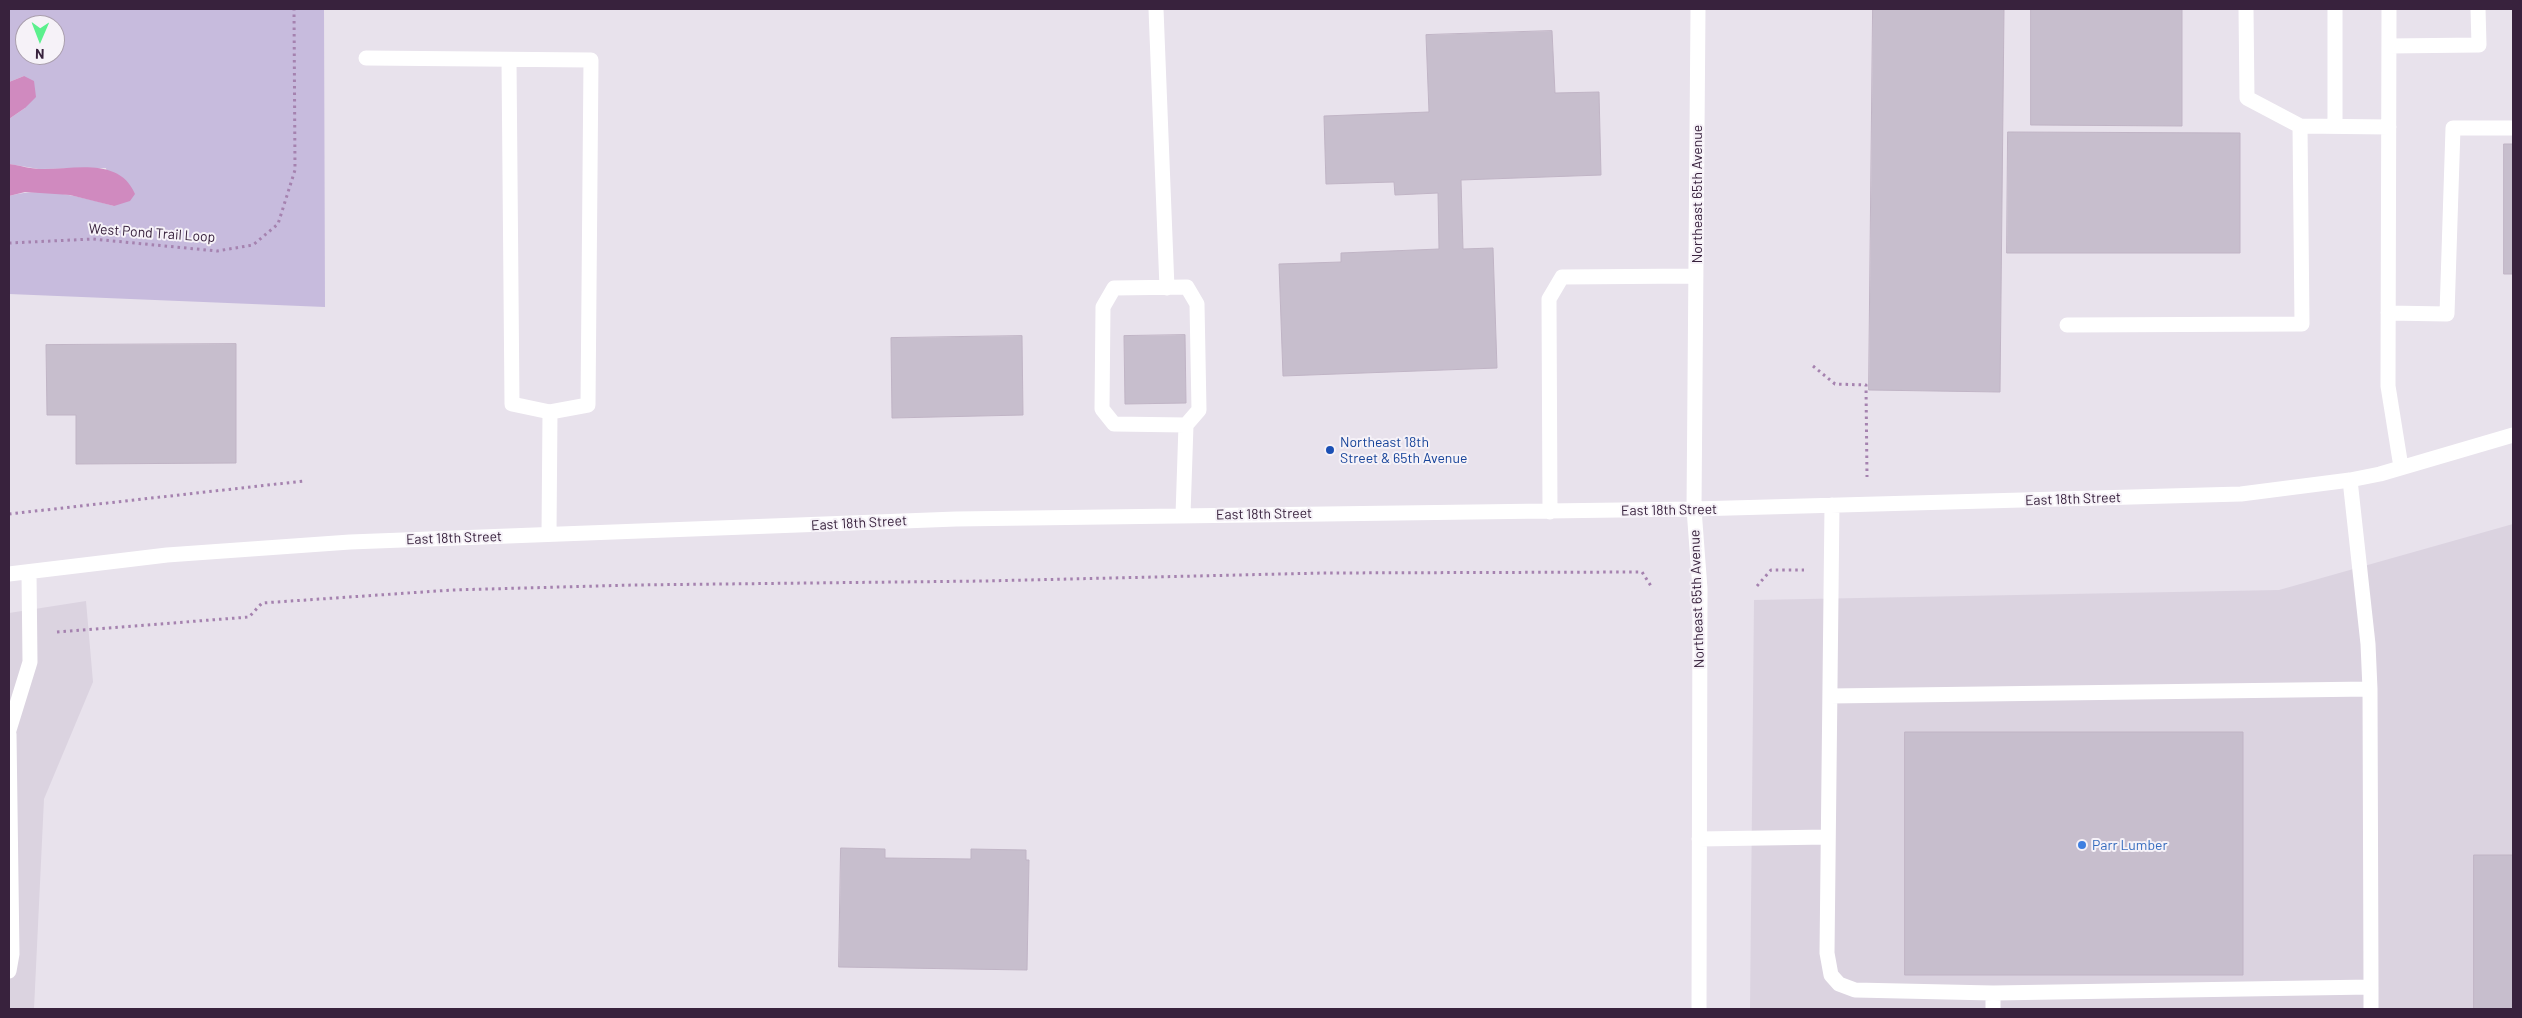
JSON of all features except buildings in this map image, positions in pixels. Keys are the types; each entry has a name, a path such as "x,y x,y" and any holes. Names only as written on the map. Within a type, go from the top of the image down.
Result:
{"street":[{"path":"1156,9 1168,288"},
{"name":"Northeast 65th Avenue","path":"1698,9 1694,509 1700,589 1698,1009"},
{"path":"2246,9 2247,98 2300,126 2389,127"},
{"path":"2335,9 2335,126"},
{"path":"2389,9 2388,386 2400,468"},
{"path":"2389,46 2479,45 2478,9"},
{"path":"366,58 591,60 588,405 550,412 512,404 509,60"},
{"path":"2067,325 2302,324 2300,126"},
{"path":"2388,313 2447,314 2453,128 2513,128"},
{"path":"1550,512 1550,299 1562,277 1696,276"},
{"path":"1183,515 1186,425 1199,410 1197,304 1187,288 1114,288 1103,307 1102,409 1114,424 1186,425"},
{"path":"549,534 550,412"},
{"name":"East 18th Street","path":"9,574 167,555 350,542 963,519 1550,512 2241,494 2350,480 2400,468 2513,435"},
{"path":"2350,480 2368,644 2370,689 2371,1009"},
{"path":"1832,506 1827,953 1831,975 1839,984 1856,990 1992,993 2371,987"},
{"path":"9,730 30,662 29,572"},
{"path":"1830,696 2370,689"},
{"path":"9,734 12,954 9,971"},
{"path":"1699,839 1828,837"},
{"path":"1992,993 1993,1009"}],"path":[{"name":"West Pond Trail Loop","path":"9,243 93,239 217,251 253,245 272,230 278,224 294,170 294,9"},
{"path":"1813,366 1835,384 1866,385 1867,505"},
{"path":"9,514 304,481"},
{"path":"1757,586 1771,570 1831,569"},
{"path":"30,634 249,617 262,603 452,590 985,581 1323,572 1642,572 1651,586"}],"shaded area":[{"path":"9,9 324,9 325,307 9,294 9,196 22,193 49,192 75,196 114,206 106,168 39,169 9,164 9,119 25,108 24,76 9,82"},
{"path":"24,76 34,81 36,97 25,108 9,119 9,82"},
{"path":"9,164 36,169 80,167 106,170 118,174 128,182 135,194 130,201 114,206 70,195 25,192 9,196"},
{"path":"2513,524 2513,1009 1750,1009 1754,600 2279,590"},
{"path":"86,601 93,682 44,799 34,1009 9,1009 9,613"}],"place":[{"name":"Northeast 18th Street & 65th Avenue","path":"1330,450"},
{"name":"Parr Lumber","path":"2082,845"}]}
